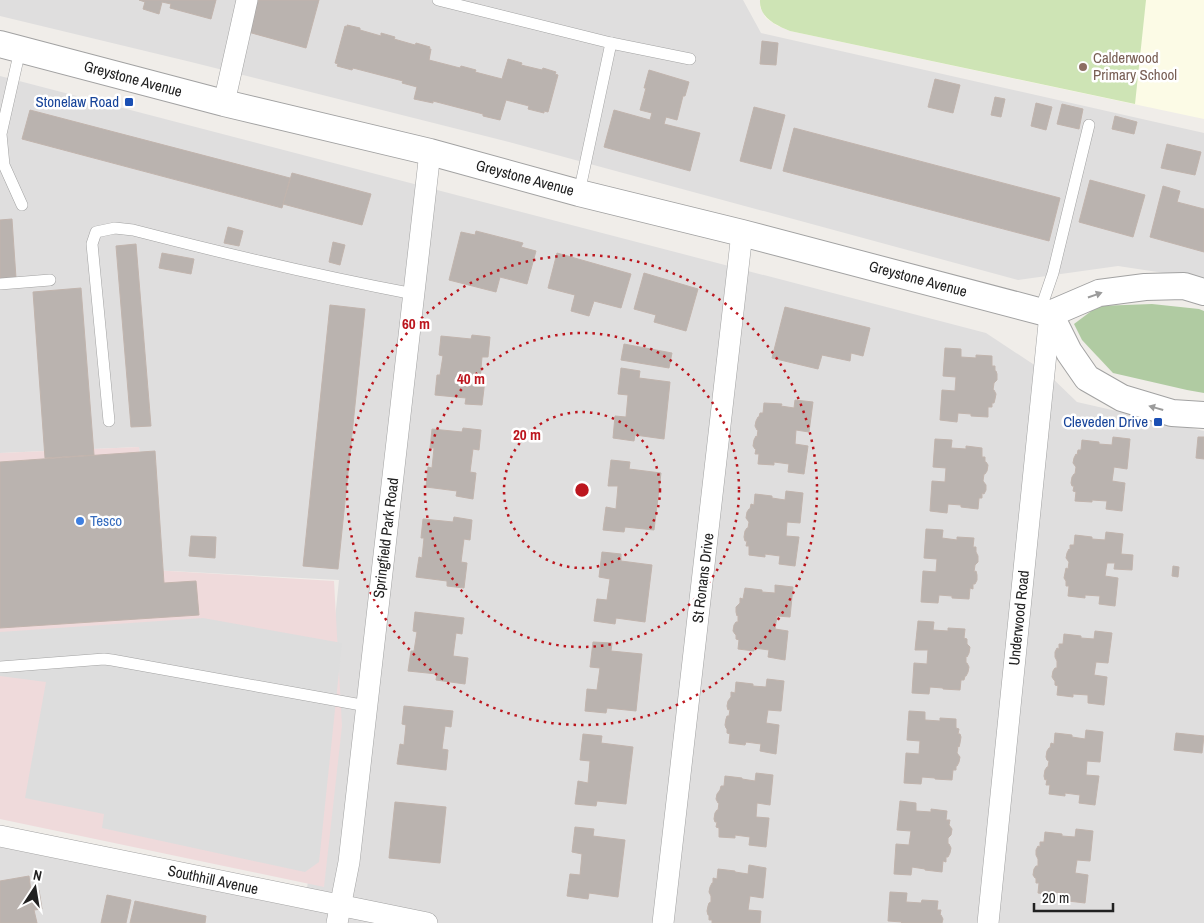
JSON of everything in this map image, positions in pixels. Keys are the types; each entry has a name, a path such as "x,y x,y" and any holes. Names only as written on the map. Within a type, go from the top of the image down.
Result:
{"street":[{"path":"224,103 247,0"},
{"name":"Greystone Avenue","path":"10,47 224,103 430,152 578,193 742,233 1045,313"},
{"name":"Springfield Park Road","path":"339,914 349,862 430,152"},
{"name":"St Ronans Drive","path":"663,923 742,233"},
{"path":"1204,292 1184,286 1145,287 1099,293 1045,313 1087,378 1122,398 1172,413 1204,415"},
{"name":"Underwood Road","path":"988,923 1045,313"},
{"name":"Southhill Avenue","path":"0,836 339,914 427,923"}],"lane":[{"path":"438,0 611,43 690,59"},
{"path":"578,193 611,43"},
{"path":"10,47 1,134 4,165 22,205"},
{"path":"1045,313 1089,125"},
{"path":"109,421 92,244 96,232 115,228 133,230 258,261 414,294"},
{"path":"0,284 50,280"},
{"path":"0,666 104,659 367,706"}],"shaded area":[{"path":"0,0 743,0 761,33 1204,133 1204,279 1118,266 1018,280 509,142 0,16"},
{"name":"Calderwood Primary School","path":"760,0 1204,0 1204,119 790,31 766,18 760,7"},
{"path":"0,76 986,333 1048,374 1077,402 1204,431 1204,923 0,923 0,847 305,909 339,580 152,570 139,447 0,453"},
{"path":"139,447 152,570 334,581 342,726 324,887 0,819 0,453"},
{"path":"203,618 342,643 319,862 305,872 102,828 104,814 25,798 46,682 0,676 0,632"}],"green space":[{"name":"Calderwood Primary School","path":"760,0 1146,0 1135,104 790,31 765,16 760,6"},
{"path":"1152,304 1204,311 1204,393 1113,373 1082,340 1074,324 1098,306"}],"building":[{"path":"139,0 216,0 211,19 170,8 171,4 162,2 159,14 143,9 145,2"},
{"path":"256,0 319,0 306,48 248,32"},
{"path":"347,25 381,36 381,33 415,45 416,43 430,47 429,60 460,68 461,66 502,79 508,59 522,63 521,65 556,72 555,74 558,75 548,112 544,111 544,113 528,109 529,106 506,100 500,120 433,101 433,103 414,99 417,87 402,83 403,81 353,68 352,70 337,66 338,64 335,63 345,26 347,27"},
{"path":"762,41 778,43 776,65 760,64"},
{"path":"649,70 689,82 685,96 683,96 677,120 666,117 664,124 700,133 690,171 604,147 614,110 650,120 652,113 640,110"},
{"path":"935,79 960,85 953,113 928,107"},
{"path":"995,97 1005,99 1001,117 991,115"},
{"path":"1036,103 1052,107 1046,130 1031,126"},
{"path":"1062,104 1083,109 1079,129 1057,124"},
{"path":"754,107 785,115 771,169 740,161"},
{"path":"30,110 290,178 282,208 22,139"},
{"path":"1115,116 1137,122 1134,134 1112,129"},
{"path":"794,128 1060,198 1049,241 783,171"},
{"path":"1167,144 1201,152 1195,175 1161,168"},
{"path":"292,173 371,194 362,225 283,204"},
{"path":"1090,180 1145,195 1133,237 1079,222"},
{"path":"1163,186 1180,191 1177,202 1204,209 1204,252 1150,237"},
{"path":"12,219 16,278 0,279 0,220"},
{"path":"228,227 243,231 239,246 224,243"},
{"path":"476,231 523,243 521,247 536,251 527,284 500,277 496,292 449,280 461,232 475,235"},
{"path":"333,242 345,245 340,265 329,262"},
{"path":"136,244 151,426 131,427 116,246"},
{"path":"162,253 194,259 191,274 159,268"},
{"path":"557,253 631,274 621,308 594,301 589,316 571,311 575,295 548,288"},
{"path":"644,273 698,289 686,331 654,322 656,315 634,309"},
{"path":"81,288 94,455 45,458 33,292"},
{"path":"330,305 365,309 338,569 303,566"},
{"path":"785,307 870,328 863,356 851,353 850,361 822,355 818,369 772,358"},
{"path":"472,335 490,337 488,357 482,357 480,380 485,380 482,405 465,404 466,398 435,395 437,375 440,375 443,356 439,355 441,336 471,339"},
{"path":"624,344 672,353 669,368 621,360"},
{"path":"945,348 961,349 961,357 976,358 976,355 992,356 992,366 995,366 997,380 994,383 993,390 996,394 995,399 992,407 988,407 988,417 958,413 957,422 940,420 942,390 955,391 956,377 943,376"},
{"path":"621,368 640,371 639,378 670,382 664,439 635,435 634,441 613,438 615,416 626,417 628,395 618,394"},
{"path":"795,400 813,402 809,432 796,430 795,444 808,446 804,474 788,472 789,464 774,462 774,465 758,464 759,454 755,454 756,449 753,446 758,430 755,426 756,421 760,413 763,413 764,403 782,404 781,406 794,408"},
{"path":"463,428 481,430 479,450 473,449 470,472 476,473 473,499 456,496 457,491 426,487 428,467 432,468 434,448 430,448 432,429 462,432"},
{"path":"1113,437 1130,439 1127,469 1114,467 1112,481 1125,483 1122,511 1106,509 1107,501 1075,501 1076,492 1073,491 1074,486 1071,483 1076,467 1073,463 1074,458 1078,450 1081,450 1082,440 1112,445"},
{"path":"1198,437 1204,437 1204,459 1196,458"},
{"path":"935,439 952,440 951,448 966,449 966,446 982,448 982,457 985,457 985,462 988,465 983,481 986,485 986,490 984,494 982,493 982,498 979,498 978,509 948,504 947,513 930,511 932,481 945,482 946,468 933,467"},
{"name":"Tesco","path":"155,451 164,583 196,581 199,615 0,628 0,462"},
{"path":"611,460 630,462 629,469 661,473 654,530 625,527 624,532 603,530 606,507 616,509 618,486 608,486"},
{"path":"786,491 803,493 800,523 787,522 786,536 799,537 795,566 779,564 780,556 765,554 765,557 749,555 749,546 746,546 747,541 745,541 744,537 749,522 746,518 747,512 751,504 754,505 755,494 785,500"},
{"path":"454,517 472,520 470,540 464,539 461,562 467,563 464,588 447,586 447,581 416,577 419,557 422,558 424,538 421,538 423,519 453,522"},
{"path":"926,529 943,530 942,538 957,540 957,537 974,538 973,547 976,547 978,556 974,572 976,571 977,580 973,584 973,589 970,588 969,599 939,595 938,603 921,602 923,571 936,572 937,559 924,558"},
{"path":"1106,532 1123,534 1121,554 1133,555 1132,570 1114,569 1115,563 1107,563 1105,576 1118,578 1115,606 1099,604 1100,596 1085,595 1085,598 1068,596 1069,586 1066,586 1064,578 1069,562 1066,558 1067,553 1070,550 1070,545 1074,545 1075,535 1105,540"},
{"path":"191,536 216,537 215,558 189,556"},
{"path":"602,552 621,554 621,561 652,565 645,622 616,618 615,624 594,621 597,599 607,600 610,579 599,577"},
{"path":"1173,566 1179,567 1178,577 1172,576"},
{"path":"775,585 793,587 790,617 777,616 775,629 788,631 785,660 768,657 769,650 754,648 754,651 738,649 739,640 736,639 733,631 734,625 738,622 736,607 740,603 740,598 743,599 745,588 775,593"},
{"path":"415,612 464,618 462,634 456,633 453,656 468,658 465,684 436,680 437,674 408,671 411,651 414,651 417,632 413,631"},
{"path":"918,621 934,622 933,630 948,631 948,628 965,629 964,638 967,639 967,644 970,647 969,653 966,656 966,663 969,667 964,680 961,680 960,690 930,687 929,694 912,693 914,663 927,664 928,650 915,650"},
{"path":"1095,631 1112,633 1108,663 1096,662 1094,675 1107,677 1104,705 1088,703 1088,695 1073,694 1073,697 1057,695 1058,686 1055,685 1052,677 1053,671 1057,668 1055,652 1057,648 1059,649 1059,644 1063,644 1064,634 1094,639"},
{"path":"593,642 612,643 611,651 642,654 636,711 607,708 606,713 585,711 587,689 597,690 600,668 590,667"},
{"path":"767,679 784,681 781,711 768,710 766,723 779,725 776,754 760,751 761,744 746,742 745,745 729,743 730,734 727,733 725,725 730,709 728,710 728,701 731,697 731,692 735,693 736,682 766,687"},
{"path":"404,706 453,711 451,727 445,726 442,749 448,750 446,770 397,764 400,744 404,745 406,725 402,724"},
{"path":"909,711 925,712 925,720 940,721 940,718 956,719 956,728 959,729 958,734 961,737 957,753 960,757 956,770 953,770 952,780 922,777 921,784 904,783 906,753 919,754 920,741 907,740"},
{"path":"1086,730 1103,732 1100,762 1087,761 1086,775 1099,776 1095,805 1079,803 1080,795 1065,793 1065,796 1049,794 1050,785 1046,785 1047,779 1045,780 1044,776 1049,761 1046,757 1047,751 1051,743 1054,744 1055,733 1085,739"},
{"path":"1176,733 1204,736 1202,753 1174,750"},
{"path":"583,734 602,736 601,743 633,747 626,804 597,801 596,806 575,804 578,781 588,783 590,761 580,760"},
{"path":"756,773 773,775 770,805 757,803 756,817 769,818 766,847 749,845 750,837 735,835 735,838 719,837 719,828 716,827 717,822 714,819 719,803 716,799 717,794 721,786 724,786 725,776 755,781"},
{"path":"900,801 916,803 916,811 931,812 931,809 947,811 946,820 950,820 949,825 952,829 951,835 948,838 948,844 951,848 948,857 946,857 946,862 943,861 942,872 912,867 911,875 894,874 896,844 909,845 911,831 897,830"},
{"path":"395,802 446,807 440,863 389,858"},
{"path":"575,827 594,829 593,836 625,840 618,897 589,893 588,899 567,896 570,874 580,875 582,854 572,852"},
{"path":"1076,829 1093,831 1090,861 1077,860 1075,873 1088,875 1085,903 1068,901 1069,894 1054,892 1054,895 1038,893 1039,883 1036,883 1036,878 1033,875 1034,869 1038,866 1036,850 1038,846 1040,847 1040,842 1044,842 1045,832 1075,837"},
{"path":"749,865 766,868 763,898 750,896 748,910 761,911 760,923 712,923 712,920 709,920 707,911 711,902 709,892 713,878 717,879 718,869 748,874"},
{"path":"29,876 31,891 39,890 42,909 34,910 37,923 0,923 0,881"},
{"path":"890,892 907,893 906,902 938,901 937,910 941,910 942,923 901,923 888,921"},
{"path":"107,895 131,900 126,923 101,923"},
{"path":"135,901 206,916 205,923 130,923"}],"place":[{"name":"Calderwood Primary School","path":"1083,67"},
{"name":"Stonelaw Road","path":"129,102"},
{"name":"Cleveden Drive","path":"1158,422"},
{"name":"Tesco","path":"80,521"}]}
